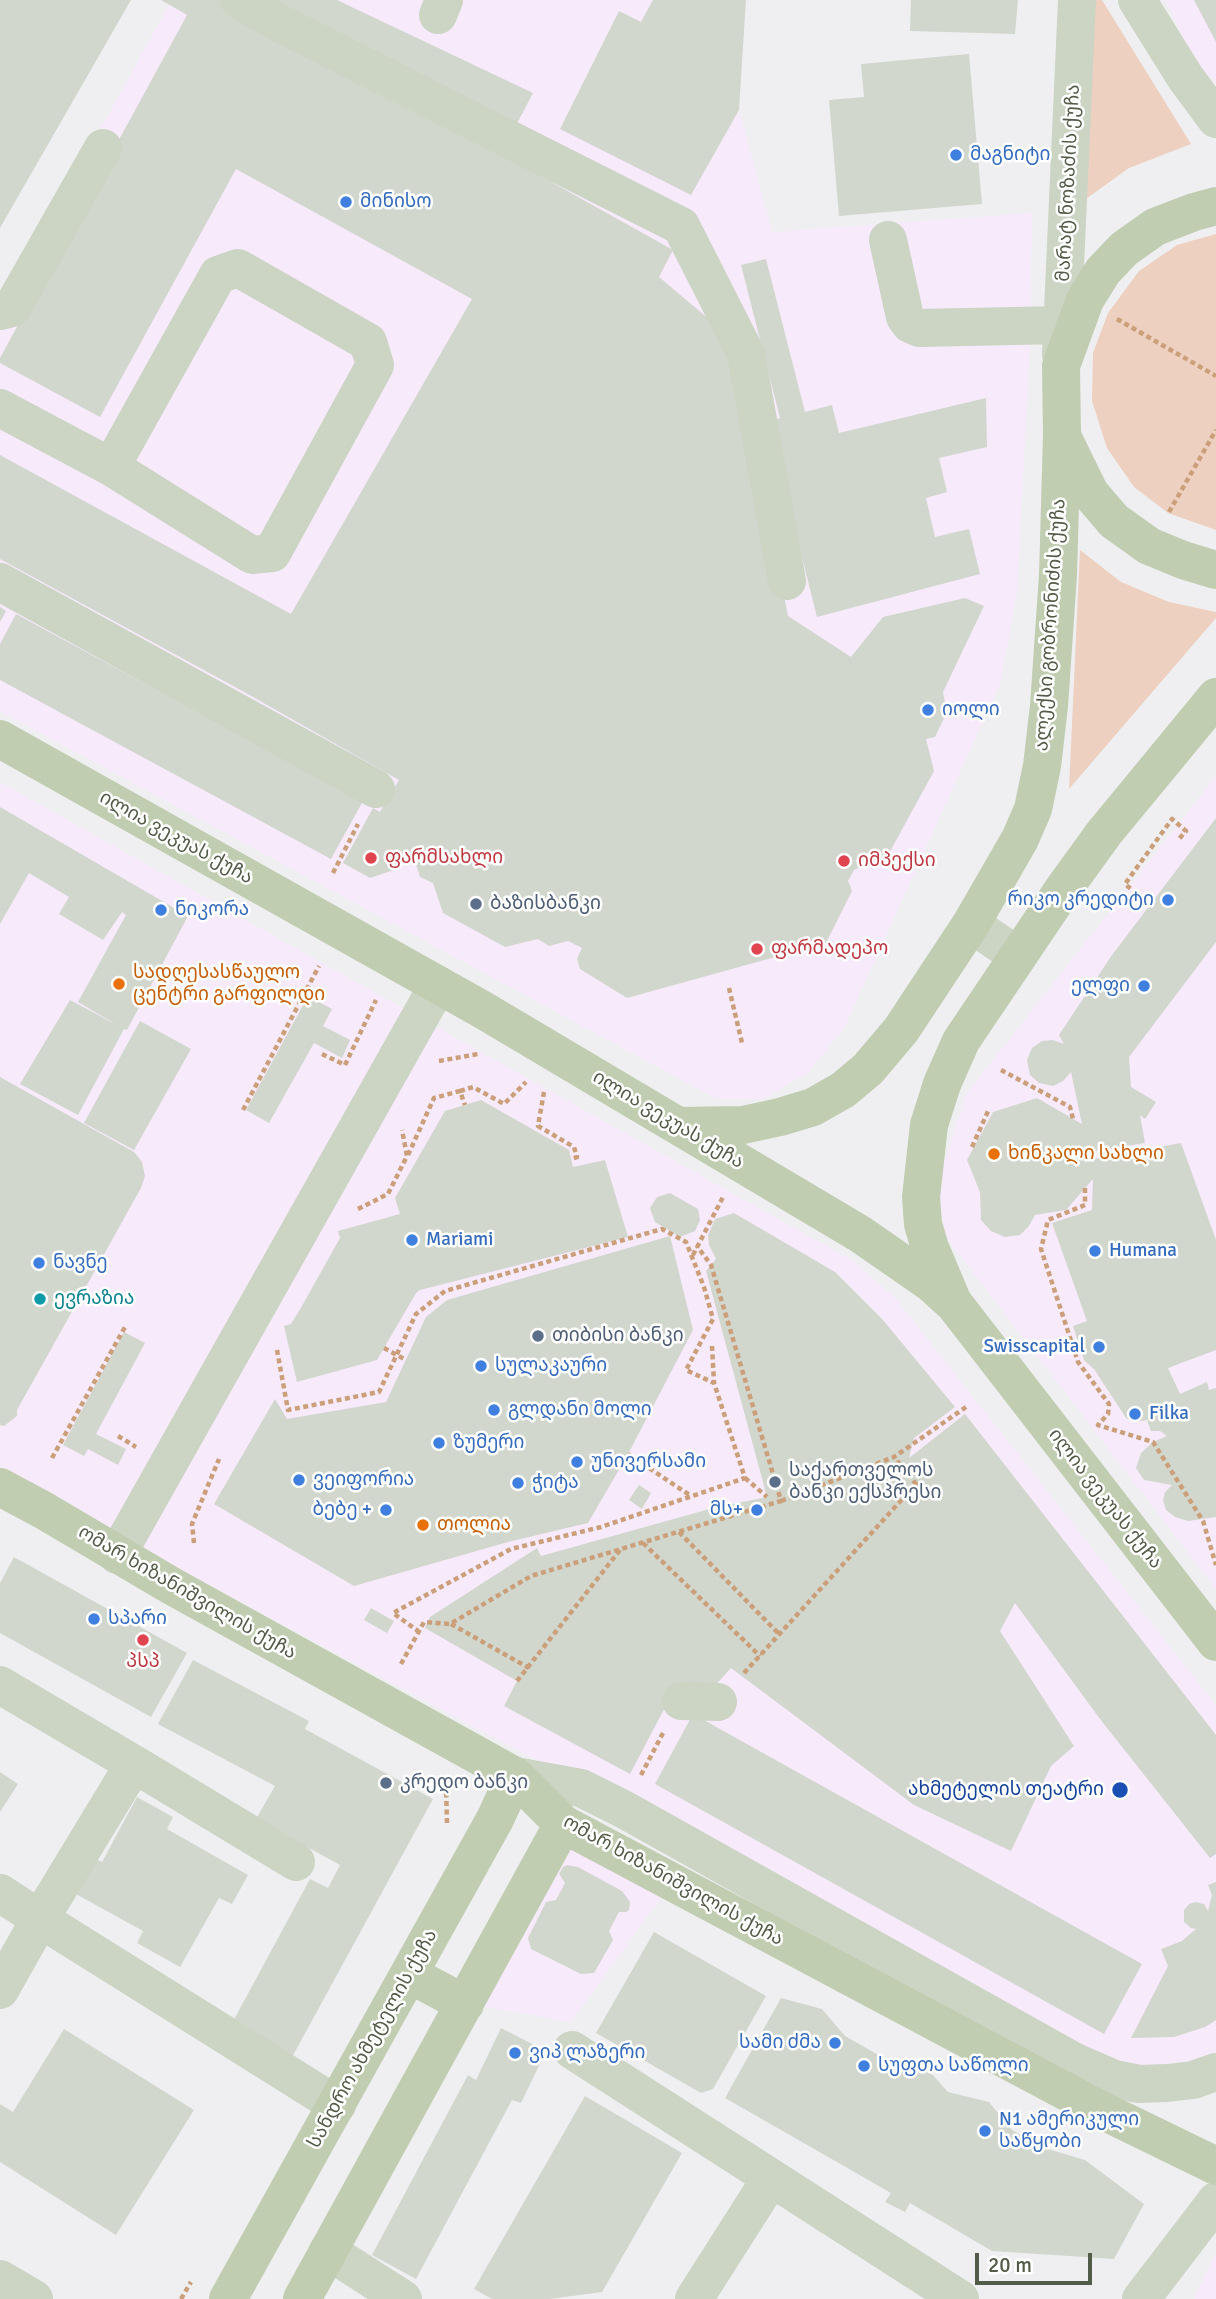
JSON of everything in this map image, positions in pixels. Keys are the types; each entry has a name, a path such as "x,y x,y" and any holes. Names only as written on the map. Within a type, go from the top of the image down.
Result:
{"main road":[{"name":"ალექსი გობრონიძის ქუჩა","path":"677,1126 743,1125 780,1117 813,1107 843,1090 868,1069 901,1030 971,924 1020,839 1032,809 1042,766 1058,575 1061,366 1085,300 1103,271 1155,227 1216,206"},
{"name":"ალექსი გობრონიძის ქუჩა","path":"1062,435 1090,493 1114,521 1149,546 1216,570"},
{"path":"955,1305 938,1271 923,1224 921,1197 929,1125 942,1084 961,1041 1104,833 1216,697"},
{"name":"ილია ვეკუას ქუჩა","path":"0,739 438,985 860,1234 932,1284 955,1305 1216,1642"},
{"name":"ომარ ხიზანიშვილის ქუჩა","path":"0,1487 117,1555 516,1776 563,1824 1097,2108 1216,2166"},
{"name":"სანდრო ახმეტელის ქუჩა","path":"228,2299 495,1819 516,1776"},
{"path":"302,2299 563,1824"},
{"path":"409,1974 465,2004"}],"street":[{"path":"239,0 281,24 681,226 746,354 788,581"},
{"name":"მარატ ნოზაძის ქუჩა","path":"1061,366 1077,0"},
{"path":"1137,0 1185,77 1216,119"},
{"path":"0,311 12,307 103,148"},
{"path":"888,240 905,317 910,324 919,328 1062,325"},
{"path":"0,408 111,467 252,555 272,553 375,365 368,342 238,268 218,275 111,467"},
{"path":"0,582 368,804"},
{"path":"971,924 1018,956"},
{"path":"117,1555 438,985"},
{"path":"0,1685 296,1862"},
{"path":"0,1990 134,1764"},
{"path":"516,1776 581,1788 625,1810 1075,2062 1114,2079 1139,2084 1193,2080 1216,2072"},
{"path":"563,1824 581,1788"},
{"path":"0,1893 337,2105"},
{"path":"572,2050 960,2299"},
{"path":"694,2299 771,2178"},
{"path":"1141,2299 1216,2201"},
{"path":"328,2251 399,2298"},
{"path":"0,2278 34,2299"}],"path":[{"path":"1108,313 1216,376"},
{"path":"1168,513 1216,430"},
{"path":"333,873 368,804"},
{"path":"1137,894 1125,884 1172,819 1186,831 1179,839"},
{"path":"243,1110 319,966"},
{"path":"729,988 742,1043"},
{"path":"322,1054 345,1065 376,1000"},
{"path":"1001,1070 1070,1107 1073,1119"},
{"path":"407,1156 434,1098 473,1087 504,1104 527,1082"},
{"path":"460,1091 465,1105"},
{"path":"544,1091 538,1126 574,1147 577,1157 571,1158"},
{"path":"972,1147 989,1110"},
{"path":"1085,1188 1085,1205 1047,1217 1041,1249 1078,1362 1108,1404 1108,1414 1098,1425 1153,1442 1203,1521 1216,1564"},
{"path":"693,1255 724,1194"},
{"path":"276,1345 288,1410 379,1392 416,1314 444,1291 662,1229 686,1242 693,1255 713,1319 686,1370 714,1383"},
{"path":"697,1246 711,1265 781,1501"},
{"path":"52,1458 125,1327"},
{"path":"712,1346 714,1383 745,1478 766,1496"},
{"path":"384,1348 406,1360"},
{"path":"450,1624 531,1576 781,1501 894,1457 966,1407"},
{"path":"628,1454 691,1496"},
{"path":"638,1780 699,1702 760,1656 916,1484 894,1457"},
{"path":"418,1631 393,1613 511,1549 601,1527 745,1478"},
{"path":"679,1532 779,1634"},
{"path":"643,1542 760,1656"},
{"path":"517,1681 620,1549"},
{"path":"401,1664 424,1622 450,1624 529,1668"}],"shaded area":[{"path":"161,0 746,0 739,110 772,232 1032,213 1030,342 1017,594 1000,684 845,1026 809,1072 763,1099 717,1099 0,711 0,295 7,298 169,5"},
{"path":"1088,0 1102,0 1191,144 1129,168 1076,206"},
{"path":"1166,0 1216,0 1216,83 1192,58"},
{"path":"1216,234 1216,530 1168,513 1134,487 1107,448 1092,401 1093,353 1108,313 1139,271 1177,245"},
{"path":"1080,550 1121,582 1169,602 1216,612 1216,618 1069,789"},
{"path":"1216,776 1216,1589 945,1236 937,1184 967,1093"},
{"path":"0,782 853,1261 895,1298 1216,1705 1216,2056 1149,2072 1099,2061 0,1471"},
{"path":"568,1841 663,1895 571,2022 479,2006"},
{"path":"1216,2252 1216,2299 1194,2299"}],"building":[{"path":"0,0 131,0 0,228"},
{"path":"161,0 226,0 673,250 659,277 736,342 788,616 851,657 883,617 965,598 984,606 943,692 947,712 935,737 926,739 934,771 887,857 854,870 848,881 852,891 826,943 627,998 580,969 577,959 582,948 568,941 549,946 538,939 505,947 443,913 433,883 420,877 413,855 405,850 394,870 370,878 343,863 373,808 380,812 399,780 0,559 0,455 291,614 472,299 236,169 100,417 0,363 0,358 187,15"},
{"path":"250,0 337,0 533,93 512,133"},
{"path":"653,0 746,0 739,110 691,195 560,129 619,11 641,22"},
{"path":"911,0 1018,0 1015,34 910,31"},
{"path":"1194,0 1216,0 1216,42"},
{"path":"969,54 982,204 839,216 829,100 864,97 861,64"},
{"path":"766,259 805,412 832,405 839,433 986,398 987,447 939,458 947,492 926,498 935,537 969,529 980,574 817,617 768,422 780,418 741,265"},
{"path":"0,607 6,611 0,622"},
{"path":"16,614 363,801 331,859 0,680 0,644"},
{"path":"0,807 188,916 78,1115 20,1084 70,1000 117,1025 78,1002 126,915 122,912 103,940 59,914 69,897 29,873 0,924"},
{"path":"1216,818 1216,942 1129,1057 1131,1087 1156,1102 1145,1119 1140,1115 1145,1143 1088,1152 1089,1160 1181,1143 1216,1240 1216,1350 1168,1368 1180,1394 1207,1382 1209,1390 1216,1388 1216,1517 1188,1521 1175,1517 1166,1510 1163,1500 1165,1492 1172,1485 1144,1480 1136,1468 1141,1453 1153,1442 1167,1436 1160,1431 1151,1431 1147,1420 1135,1422 1126,1418 1094,1369 1084,1360 1073,1326 1087,1321 1052,1223 1092,1210 1093,1179 1066,1210 1035,1215 1020,1235 1005,1237 991,1231 981,1220 980,1192 967,1160 993,1112 1037,1098 1082,1124 1071,1072 1063,1081 1053,1086 1039,1083 1030,1075 1027,1060 1032,1048 1042,1041 1053,1040 1064,1044 1059,1035 1112,955"},
{"path":"308,996 332,1009 323,1026 350,1040 342,1058 314,1043 269,1123 246,1110"},
{"path":"140,1021 191,1049 134,1150 84,1123"},
{"name":"ევრაზია","path":"0,1077 134,1152 142,1162 145,1176 141,1188 17,1410 17,1416 4,1426 0,1425"},
{"path":"481,1100 569,1150 573,1167 605,1160 628,1237 420,1290 377,1360 297,1382 284,1326 291,1324 302,1306 340,1238 338,1231 400,1214 395,1198 445,1111"},
{"path":"670,1193 698,1209 700,1220 695,1231 680,1237 655,1222 650,1208 657,1197"},
{"path":"734,1213 835,1272 883,1320 955,1407 914,1438 909,1458 965,1414 1216,1735 1216,1854 1210,1858 1100,1719 1015,1603 1000,1631 1074,1746 1051,1766 1011,1851 914,1805 731,1668 712,1689 671,1696 630,1774 504,1706 517,1681 425,1628 430,1617 537,1548 541,1556 713,1508 767,1497 706,1271 716,1259 709,1245 708,1235 715,1219"},
{"name":"გლდანი მოლი","path":"670,1236 693,1330 628,1454 588,1523 508,1542 354,1586 214,1504 275,1399 287,1419 386,1402 426,1317 447,1300"},
{"path":"124,1332 145,1343 96,1434 126,1449 118,1465 88,1449 84,1456 63,1445"},
{"path":"639,1485 651,1493 642,1509 629,1500"},
{"path":"14,1557 187,1653 151,1717 0,1633 0,1583"},
{"path":"371,1608 394,1621 387,1633 364,1620"},
{"path":"193,1660 309,1721 305,1729 433,1799 291,2059 231,2025 310,1879 328,1888 340,1865 256,1819 275,1786 158,1724"},
{"path":"693,1714 1142,1964 1104,2034 655,1784"},
{"path":"0,1772 18,1784 0,1812"},
{"path":"137,1797 173,1817 167,1829 248,1875 232,1904 219,1898 180,1967 137,1943 143,1931 74,1893 94,1858 102,1862"},
{"path":"567,1865 578,1867 622,1891 630,1902 629,1910 619,1912 609,1931 613,1940 594,1973 581,1974 531,1949 528,1938 546,1902 556,1900 565,1883 559,1874"},
{"path":"1216,1882 1216,2020 1205,2027 1174,2037 1131,2038 1168,1966 1161,1949 1182,1941 1196,1929 1184,1922 1184,1910 1189,1904 1196,1902 1204,1904 1208,1911 1212,1895 1208,1885"},
{"path":"654,1932 766,1996 713,2089 701,2093 596,2033"},
{"path":"781,1998 822,2009 845,2036 882,2057 920,2061 948,2092 989,2102 1012,2130 1048,2149 1085,2160 1144,2204 1114,2259 992,2251 910,2203 905,2212 885,2202 891,2193 725,2098"},
{"path":"501,2028 546,2051 521,2103 512,2100 416,2279 372,2255 468,2075 476,2080"},
{"path":"64,2029 194,2110 116,2235 0,2162 0,2104 13,2112"},
{"path":"585,2096 682,2153 602,2292 550,2299 492,2299 474,2289"}],"place":[{"name":"მაგნიტი","path":"956,155"},
{"name":"მინისო","path":"346,202"},
{"name":"იოლი","path":"928,710"},
{"name":"ფარმსახლი","path":"371,858"},
{"name":"იმპექსი","path":"844,861"},
{"name":"რიკო კრედიტი","path":"1168,900"},
{"name":"ბაზისბანკი","path":"476,904"},
{"name":"ნიკორა","path":"161,910"},
{"name":"ფარმადეპო","path":"757,949"},
{"name":"სადღესასწაულო ცენტრი გარფილდი","path":"119,984"},
{"name":"ელფი","path":"1144,986"},
{"name":"ხინკალი სახლი","path":"994,1154"},
{"name":"Mariami","path":"412,1240"},
{"name":"Humana","path":"1095,1251"},
{"name":"ნავნე","path":"39,1263"},
{"name":"ევრაზია","path":"40,1299"},
{"name":"თიბისი ბანკი","path":"538,1336"},
{"name":"Swisscapital","path":"1099,1347"},
{"name":"სულაკაური","path":"481,1366"},
{"name":"გლდანი მოლი","path":"494,1410"},
{"name":"Filka","path":"1135,1414"},
{"name":"ზუმერი","path":"439,1443"},
{"name":"უნივერსამი","path":"577,1462"},
{"name":"ვეიფორია","path":"299,1480"},
{"name":"საქართველოს ბანკი ექსპრესი","path":"775,1482"},
{"name":"ჭიტა","path":"518,1483"},
{"name":"ბებე +","path":"386,1510"},
{"name":"მს+","path":"757,1510"},
{"name":"თოლია","path":"423,1525"},
{"name":"სპარი","path":"94,1619"},
{"name":"პსპ","path":"143,1640"},
{"name":"კრედო ბანკი","path":"386,1783"},
{"name":"ახმეტელის თეატრი","path":"1120,1790"},
{"name":"სამი ძმა","path":"835,2043"},
{"name":"ვიპ ლაზერი","path":"515,2053"},
{"name":"სუფთა საწოლი","path":"864,2066"},
{"name":"N1 ამერიკული საწყობი","path":"985,2131"}]}
